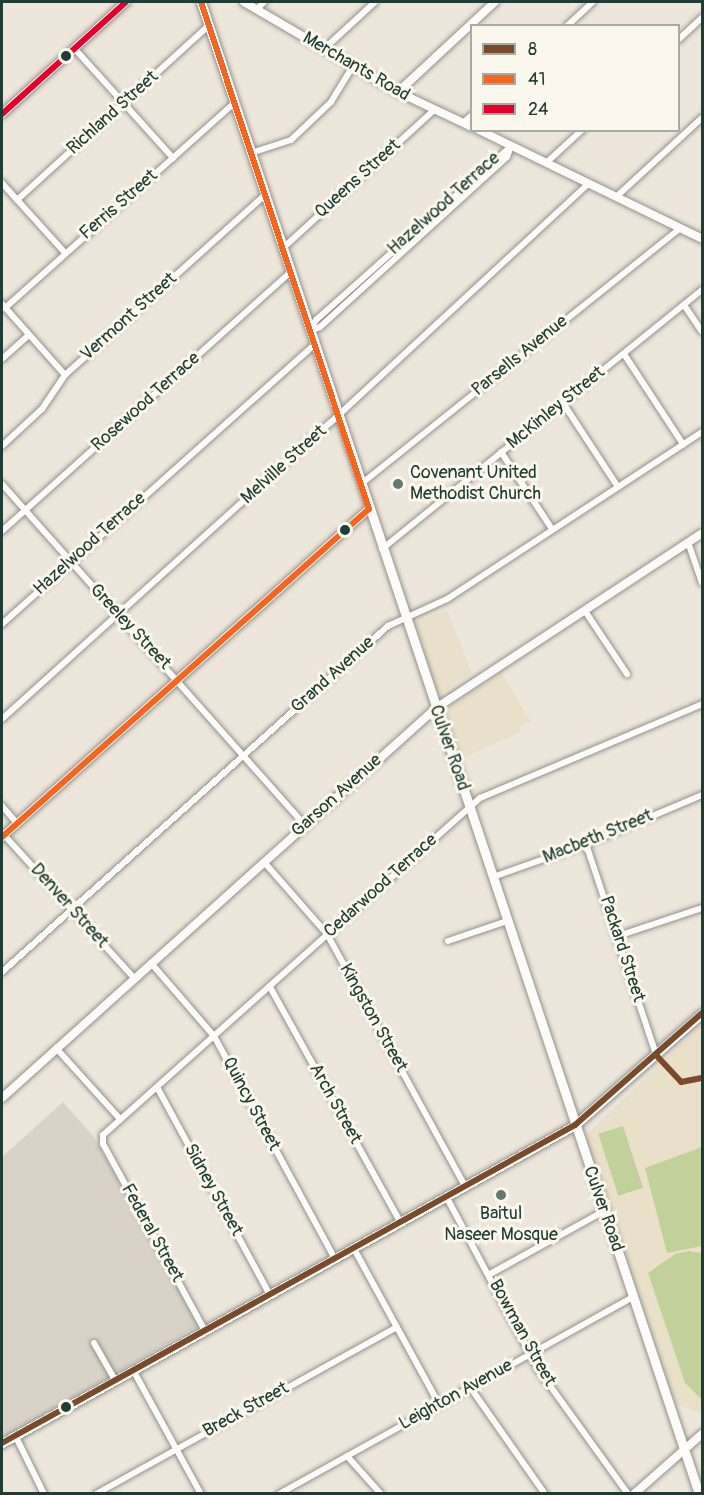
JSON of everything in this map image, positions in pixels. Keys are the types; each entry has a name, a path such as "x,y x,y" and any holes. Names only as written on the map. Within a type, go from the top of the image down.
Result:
{"main road":[{"name":"Culver Road","path":"201,2 381,549 699,1494"},
{"path":"2,1443 575,1125 702,1013"},
{"path":"634,1494 702,1434"}],"street":[{"path":"2,114 126,2"},
{"name":"Merchants Road","path":"244,2 398,92 470,126"},
{"path":"257,9 264,2"},
{"path":"324,49 375,2"},
{"path":"471,24 495,2"},
{"path":"569,24 593,2"},
{"path":"680,38 702,18"},
{"name":"Richland Street","path":"17,200 209,25"},
{"path":"398,92 470,25"},
{"path":"74,48 173,158"},
{"path":"251,153 291,140 331,102 353,66"},
{"name":"Ferris Street","path":"3,306 234,103"},
{"name":"Queens Street","path":"283,248 434,110"},
{"path":"463,123 470,116"},
{"path":"616,197 702,118"},
{"path":"483,132 702,239"},
{"path":"546,163 580,132"},
{"name":"Hazelwood Terrace","path":"310,331 320,327 507,157 511,146"},
{"path":"2,183 65,253"},
{"name":"Melville Street","path":"2,718 338,415 589,183"},
{"name":"Vermont Street","path":"2,447 42,409 65,375 265,195"},
{"name":"Parsells Avenue","path":"361,484 680,228"},
{"name":"Rosewood Terrace","path":"2,531 291,272"},
{"name":"McKinley Street","path":"381,549 702,290"},
{"path":"684,305 702,332"},
{"path":"3,306 65,375"},
{"path":"2,359 29,335"},
{"name":"Hazelwood Terrace","path":"2,624 314,345"},
{"path":"624,354 683,444"},
{"path":"563,403 618,487"},
{"name":"Grand Avenue","path":"2,972 244,755 405,615 447,599 702,432"},
{"path":"501,452 552,529"},
{"name":"Greeley Street","path":"2,484 305,825"},
{"path":"3,836 369,509"},
{"name":"Garson Avenue","path":"2,1098 436,708 702,533"},
{"path":"688,542 702,583"},
{"path":"585,610 627,674"},
{"name":"Cedarwood Terrace","path":"102,1137 469,807 486,795 702,704"},
{"name":"Macbeth Street","path":"493,877 586,844 702,795"},
{"path":"2,806 17,823"},
{"name":"Denver Street","path":"3,836 134,978"},
{"name":"Packard Street","path":"586,844 656,1055"},
{"name":"Kingston Street","path":"264,862 327,934 465,1186"},
{"path":"618,936 702,908"},
{"path":"448,941 507,921"},
{"name":"Quincy Street","path":"152,963 214,1036 334,1257"},
{"name":"Arch Street","path":"270,987 400,1222"},
{"path":"56,1048 120,1119"},
{"name":"Sidney Street","path":"157,1087 269,1293"},
{"name":"Federal Street","path":"102,1137 204,1329"},
{"name":"Bowman Street","path":"446,1196 531,1353 628,1494"},
{"path":"490,1274 604,1211"},
{"path":"353,1247 439,1404"},
{"name":"Leighton Avenue","path":"279,1494 633,1297"},
{"name":"Breck Street","path":"96,1494 397,1327"},
{"path":"94,1343 115,1380"},
{"path":"133,1370 201,1494"},
{"path":"470,1387 545,1494"},
{"path":"15,1435 44,1494"},
{"path":"347,1456 381,1494"}],"shaded area":[{"path":"447,610 472,673 439,695 415,622"},
{"path":"501,672 531,722 519,727 521,732 460,759 445,710"},
{"path":"702,1024 702,1414 677,1404 670,1388 586,1135"},
{"path":"63,1102 94,1137 198,1326 2,1438 2,1157"}],"green space":[{"path":"623,1126 643,1188 618,1196 598,1134"},
{"path":"702,1147 702,1246 667,1253 645,1168"},
{"path":"689,1251 702,1253 702,1400 685,1383 648,1273 675,1254"}],"transit line":[{"name":"24","path":"2,114 126,2"},
{"name":"41","path":"201,2 369,509"},
{"name":"41","path":"2,837 369,509"},
{"name":"8","path":"2,1443 575,1125 702,1013"},
{"name":"8","path":"656,1055 681,1082 702,1078"}],"place":[{"name":"Covenant United Methodist Church","path":"398,484"},
{"name":"Baitul Naseer Mosque","path":"501,1195"}]}
